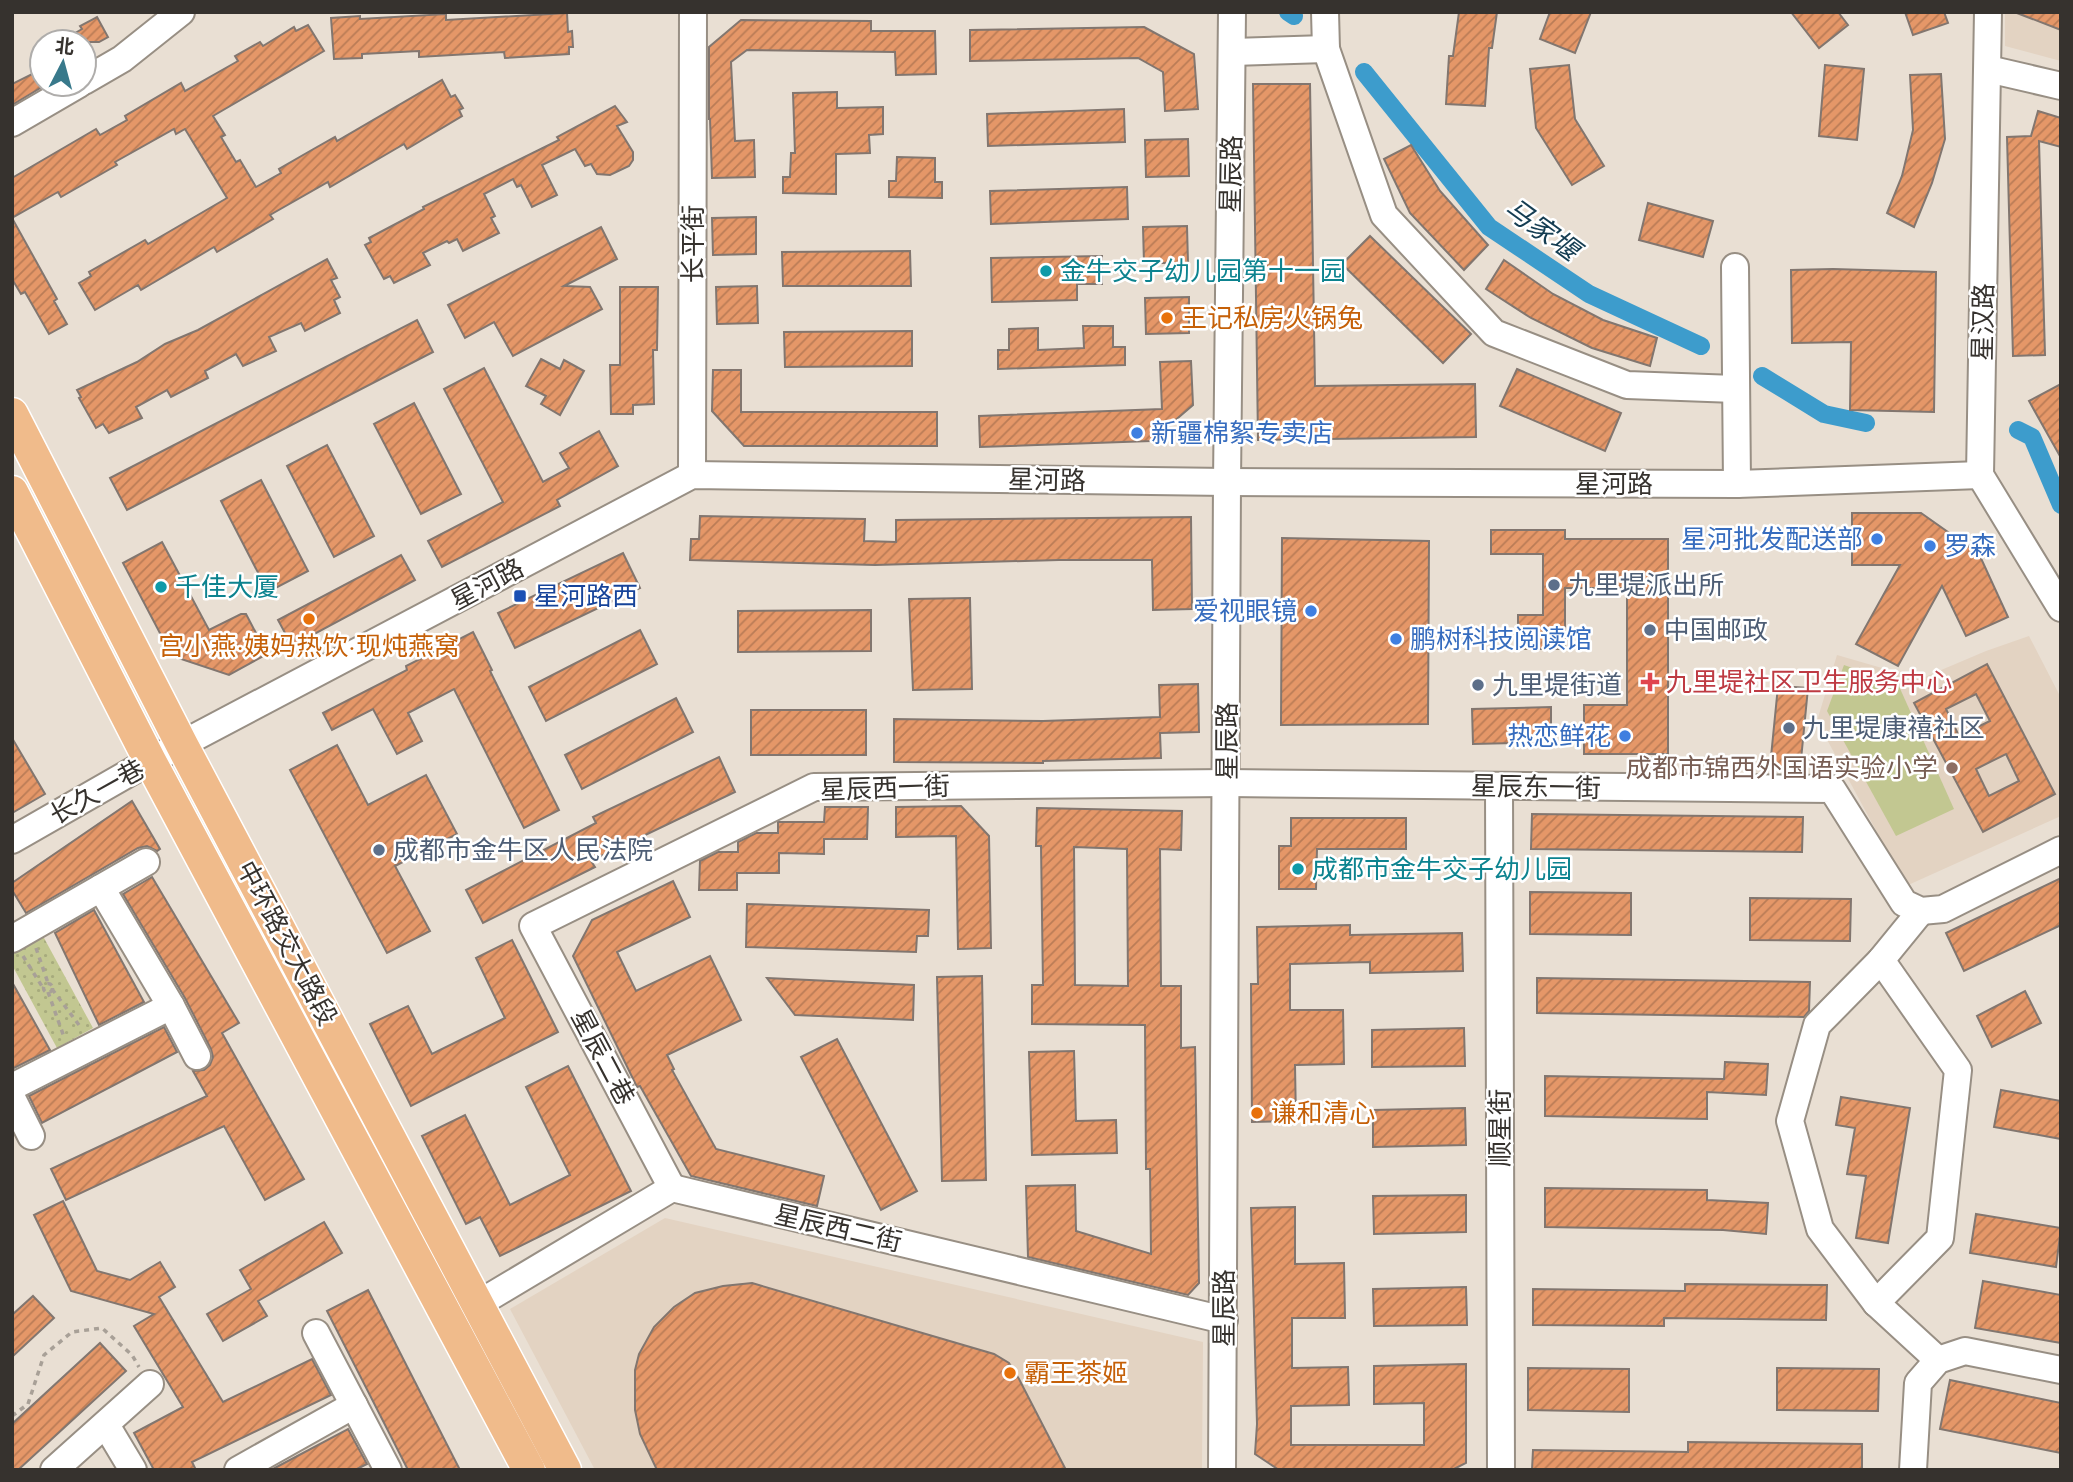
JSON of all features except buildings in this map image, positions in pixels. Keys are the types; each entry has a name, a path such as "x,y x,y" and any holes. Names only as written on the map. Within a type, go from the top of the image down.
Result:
{"main road":[{"name":"中环路交大路段","path":"12,414 182,745 565,1470"},
{"name":"中环路交大路段","path":"12,492 150,761 528,1470"}],"street":[{"path":"98,73 122,59 181,12"},
{"name":"长平街","path":"692,475 693,12"},
{"name":"星辰路","path":"1222,1470 1232,12"},
{"path":"1325,12 1326,49 1384,215 1494,333 1627,385 1735,389"},
{"name":"星汉路","path":"1980,475 1988,12"},
{"path":"1233,52 1326,49"},
{"path":"1988,69 2061,86"},
{"path":"12,123 55,98"},
{"path":"1735,267 1737,484"},
{"name":"星河路","path":"182,745 692,475 1227,482 1737,484 1980,475"},
{"path":"1980,475 2061,608"},
{"name":"长久一巷","path":"12,840 182,745"},
{"name":"星辰东一街","path":"1227,783 1832,789 1904,903 1921,911"},
{"name":"星辰西一街","path":"533,926 814,787 1227,783"},
{"name":"顺星街","path":"1499,787 1501,1470"},
{"path":"1938,1360 1876,1303 1820,1229 1790,1121 1816,1025 1881,960 1921,911 1943,909 2061,850"},
{"path":"18,931 146,862"},
{"path":"101,888 172,1006 197,1056"},
{"name":"星辰二巷","path":"533,926 672,1188"},
{"path":"1876,1303 1940,1238 1958,1070 1881,960"},
{"path":"12,1087 172,1006"},
{"path":"12,1098 31,1136"},
{"path":"478,1304 672,1188"},
{"name":"星辰西二街","path":"672,1188 1224,1320"},
{"path":"316,1333 388,1470"},
{"path":"1913,1470 1918,1383 1938,1360 1965,1351 2061,1370"},
{"path":"54,1470 150,1384"},
{"path":"238,1470 354,1405"},
{"path":"106,1425 133,1470"}],"path":[{"path":"18,931 48,983 66,1043"},
{"path":"18,931 43,988"},
{"path":"43,988 48,983"},
{"path":"43,988 50,990 85,1033"},
{"path":"12,1416 28,1404 44,1354 72,1332 102,1328 132,1355 150,1384"}],"shaded area":[{"path":"2005,12 2061,12 2061,61 2005,46"},
{"name":"成都市锦西外国语实验小学","path":"2029,636 2061,698 2061,816 1906,886 1817,721 1837,655 1920,679"},
{"path":"665,1218 1203,1342 1202,1470 595,1470 510,1309"}],"green space":[{"path":"1844,665 1898,684 1954,809 1896,836 1827,711"},
{"path":"38,927 93,1028 57,1048 12,965 12,940"}],"waterway":[{"name":"马家堰","path":"1288,12 1294,16"},
{"name":"马家堰","path":"1364,72 1489,227 1589,294 1701,346"},
{"name":"马家堰","path":"1762,376 1824,414 1866,423"},
{"name":"马家堰","path":"2018,430 2032,437 2061,505"}],"place":[{"name":"金牛交子幼儿园第十一园","path":"1046,271"},
{"name":"王记私房火锅兔","path":"1167,318"},
{"name":"新疆棉絮专卖店","path":"1137,433"},
{"name":"星河批发配送部","path":"1877,539"},
{"name":"罗森","path":"1930,546"},
{"name":"九里堤派出所","path":"1554,585"},
{"name":"千佳大厦","path":"161,587"},
{"name":"星河路西","path":"520,596"},
{"name":"爱视眼镜","path":"1311,611"},
{"name":"宫小燕·姨妈热饮·现炖燕窝","path":"309,619"},
{"name":"中国邮政","path":"1650,630"},
{"name":"鹏树科技阅读馆","path":"1396,639"},
{"name":"九里堤社区卫生服务中心","path":"1650,682"},
{"name":"九里堤街道","path":"1478,685"},
{"name":"九里堤康禧社区","path":"1789,728"},
{"name":"热恋鲜花","path":"1625,736"},
{"name":"成都市锦西外国语实验小学","path":"1952,768"},
{"name":"成都市金牛区人民法院","path":"379,850"},
{"name":"成都市金牛交子幼儿园","path":"1298,869"},
{"name":"谦和清心","path":"1257,1113"},
{"name":"霸王茶姬","path":"1010,1373"}]}
